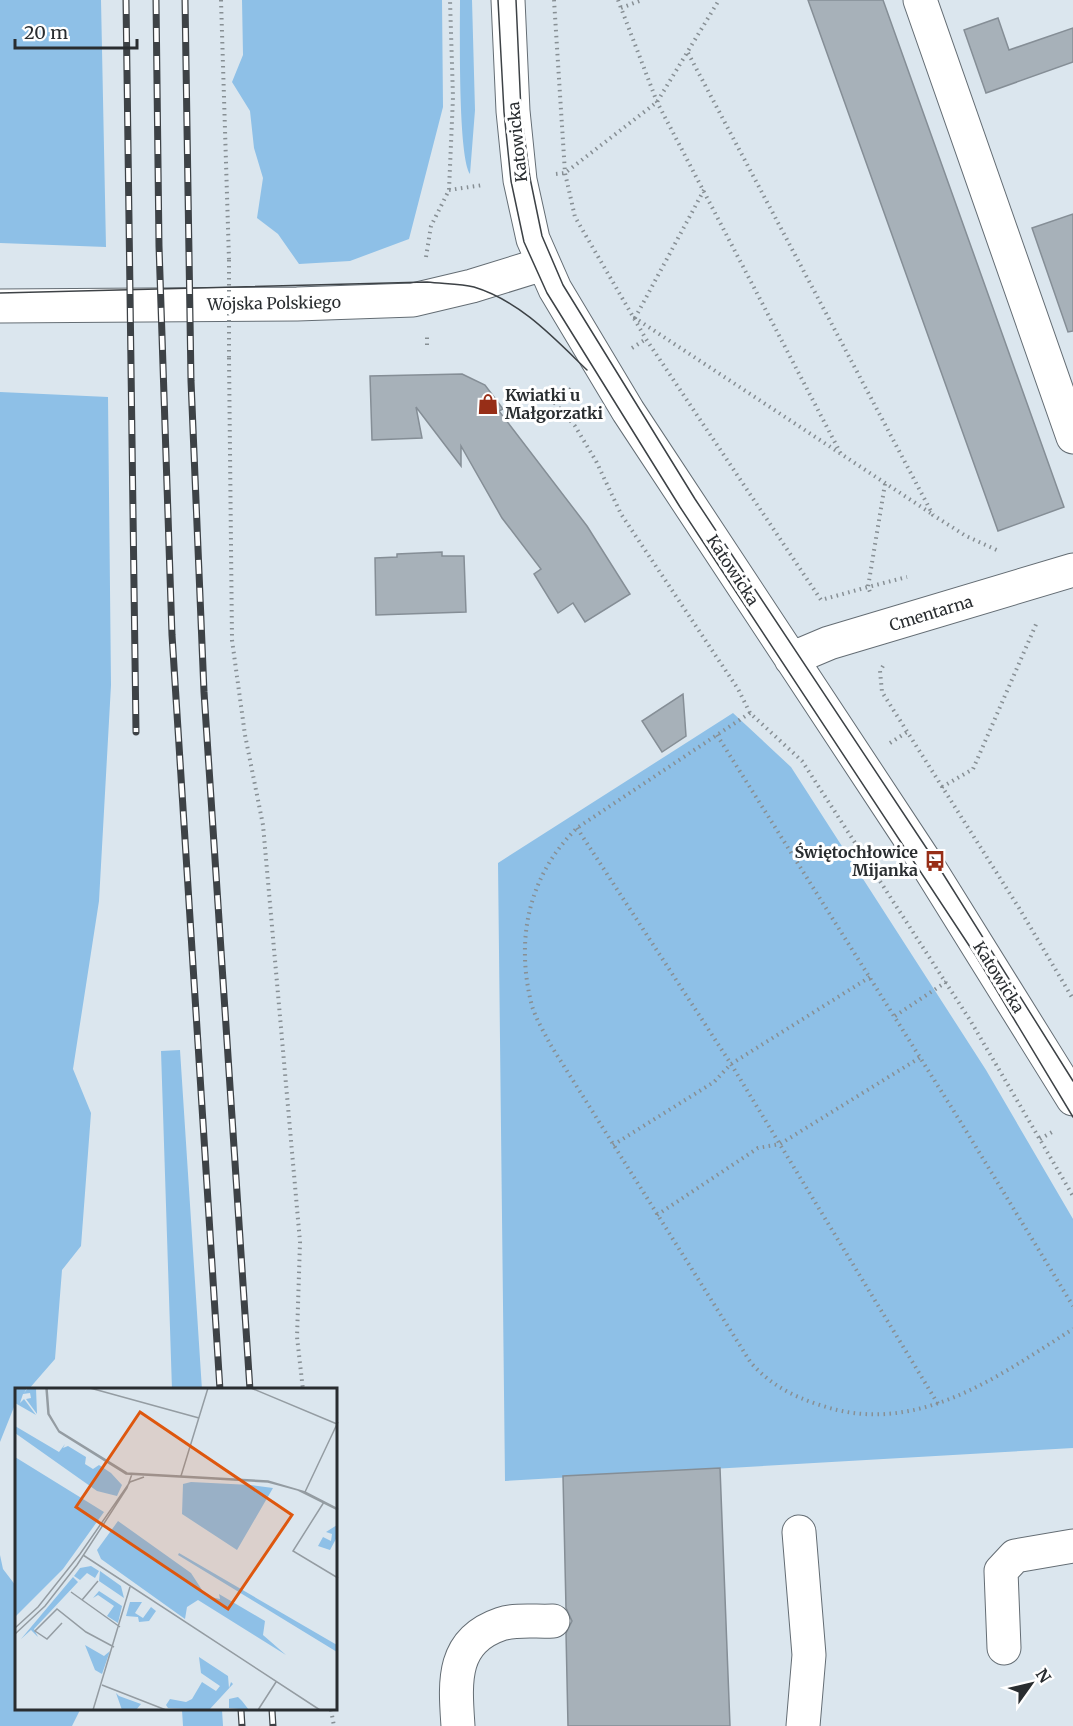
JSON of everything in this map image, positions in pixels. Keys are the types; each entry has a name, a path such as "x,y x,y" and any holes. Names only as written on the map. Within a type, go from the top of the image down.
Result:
{"street":[{"name":"Katowicka","path":"508,0 516,148 527,216 543,264 568,313 628,411 983,951 1073,1099"},
{"path":"920,0 1073,437"},
{"name":"Wojska Polskiego","path":"0,306 297,304 427,298 543,264"},
{"name":"Cmentarna","path":"790,659 813,648 1073,570"},
{"path":"799,1532 809,1655 803,1726"},
{"path":"1004,1648 1001,1571 1015,1556 1073,1546"},
{"path":"458,1726 456,1684 458,1663 468,1647 483,1634 502,1623 553,1621"}],"path":[{"path":"221,0 229,260 232,640 244,735 263,825 300,1242 297,1337 303,1388"},
{"path":"427,345 426,256 431,226 448,190 453,97 450,0"},
{"path":"554,0 565,173 575,217 635,318 821,600 868,587"},
{"path":"618,0 657,102 841,454"},
{"path":"621,8 642,0"},
{"path":"565,173 657,102 719,0"},
{"path":"688,53 933,514"},
{"path":"635,318 704,190"},
{"path":"635,318 966,536 1004,553"},
{"path":"553,401 575,426 596,461 621,514 738,689 750,713 802,761 946,982 1073,1196"},
{"path":"885,484 868,587 890,655 880,671 882,692 1073,999"},
{"path":"1026,625 1045,619"},
{"path":"942,787 973,769 1037,622"},
{"path":"750,713 577,828 557,847 534,894 526,927 527,979 533,1008 550,1044 751,1363 764,1378 783,1391 838,1412 862,1414 912,1412 988,1383 1073,1329"},
{"path":"717,735 921,1057 1073,1306"},
{"path":"577,828 731,1064 938,1404"},
{"path":"613,1144 714,1082 731,1064 870,977"},
{"path":"895,1016 946,982"},
{"path":"657,1215 759,1148 780,1143 921,1057"},
{"path":"331,1711 334,1726"}],"shaded area":[{"path":"0,0 101,0 106,247 0,243"},
{"path":"242,0 442,0 443,107 409,239 350,261 299,264 278,234 257,218 263,178 254,148 250,111 232,82 243,55"},
{"path":"460,0 472,0 475,110 470,174 463,143"},
{"path":"0,392 108,397 111,685 99,901 73,1069 91,1113 81,1246 62,1270 55,1359 30,1388 15,1388 15,1404 0,1442"},
{"path":"733,713 791,767 986,1070 1073,1219 1073,1448 505,1481 498,863"},
{"path":"180,1050 202,1388 172,1388 161,1051"},
{"path":"0,1555 3,1569 15,1585 15,1711 80,1711 72,1726 0,1726"},
{"path":"182,1711 222,1711 223,1726 183,1726"}],"building":[{"path":"808,0 883,0 1064,507 998,531"},
{"path":"998,18 1009,50 1073,28 1073,62 986,93 964,30"},
{"path":"1073,214 1073,331 1068,332 1032,228"},
{"path":"462,374 485,385 503,409 499,411 587,526 630,594 585,622 573,603 558,613 534,574 541,569 502,518 461,446 461,466 416,407 422,438 372,440 370,376"},
{"path":"442,552 442,556 464,556 466,612 376,615 375,558 397,557 397,554"},
{"path":"683,694 686,736 662,752 642,721"},
{"path":"720,1468 730,1726 568,1726 566,1633 572,1621 566,1608 563,1476"}],"tram line":[{"path":"498,0 504,112 511,181 524,242 547,293 680,507 976,956 1073,1117"},
{"path":"516,0 521,111 530,178 542,236 563,285 695,499 935,861 1073,1081"},
{"path":"0,293 427,282 463,285 491,293 521,311 549,333 587,370"}],"railway":[{"path":"126,0 136,732"},
{"path":"156,0 159,246 172,635 220,1388"},
{"path":"185,0 191,381 204,692 250,1388"},
{"path":"241,1711 242,1726"},
{"path":"272,1711 273,1726"}],"place":[{"name":"Kwiatki u Małgorzatki","path":"488,404"},
{"name":"Świętochłowice Mijanka","path":"935,861"}]}
